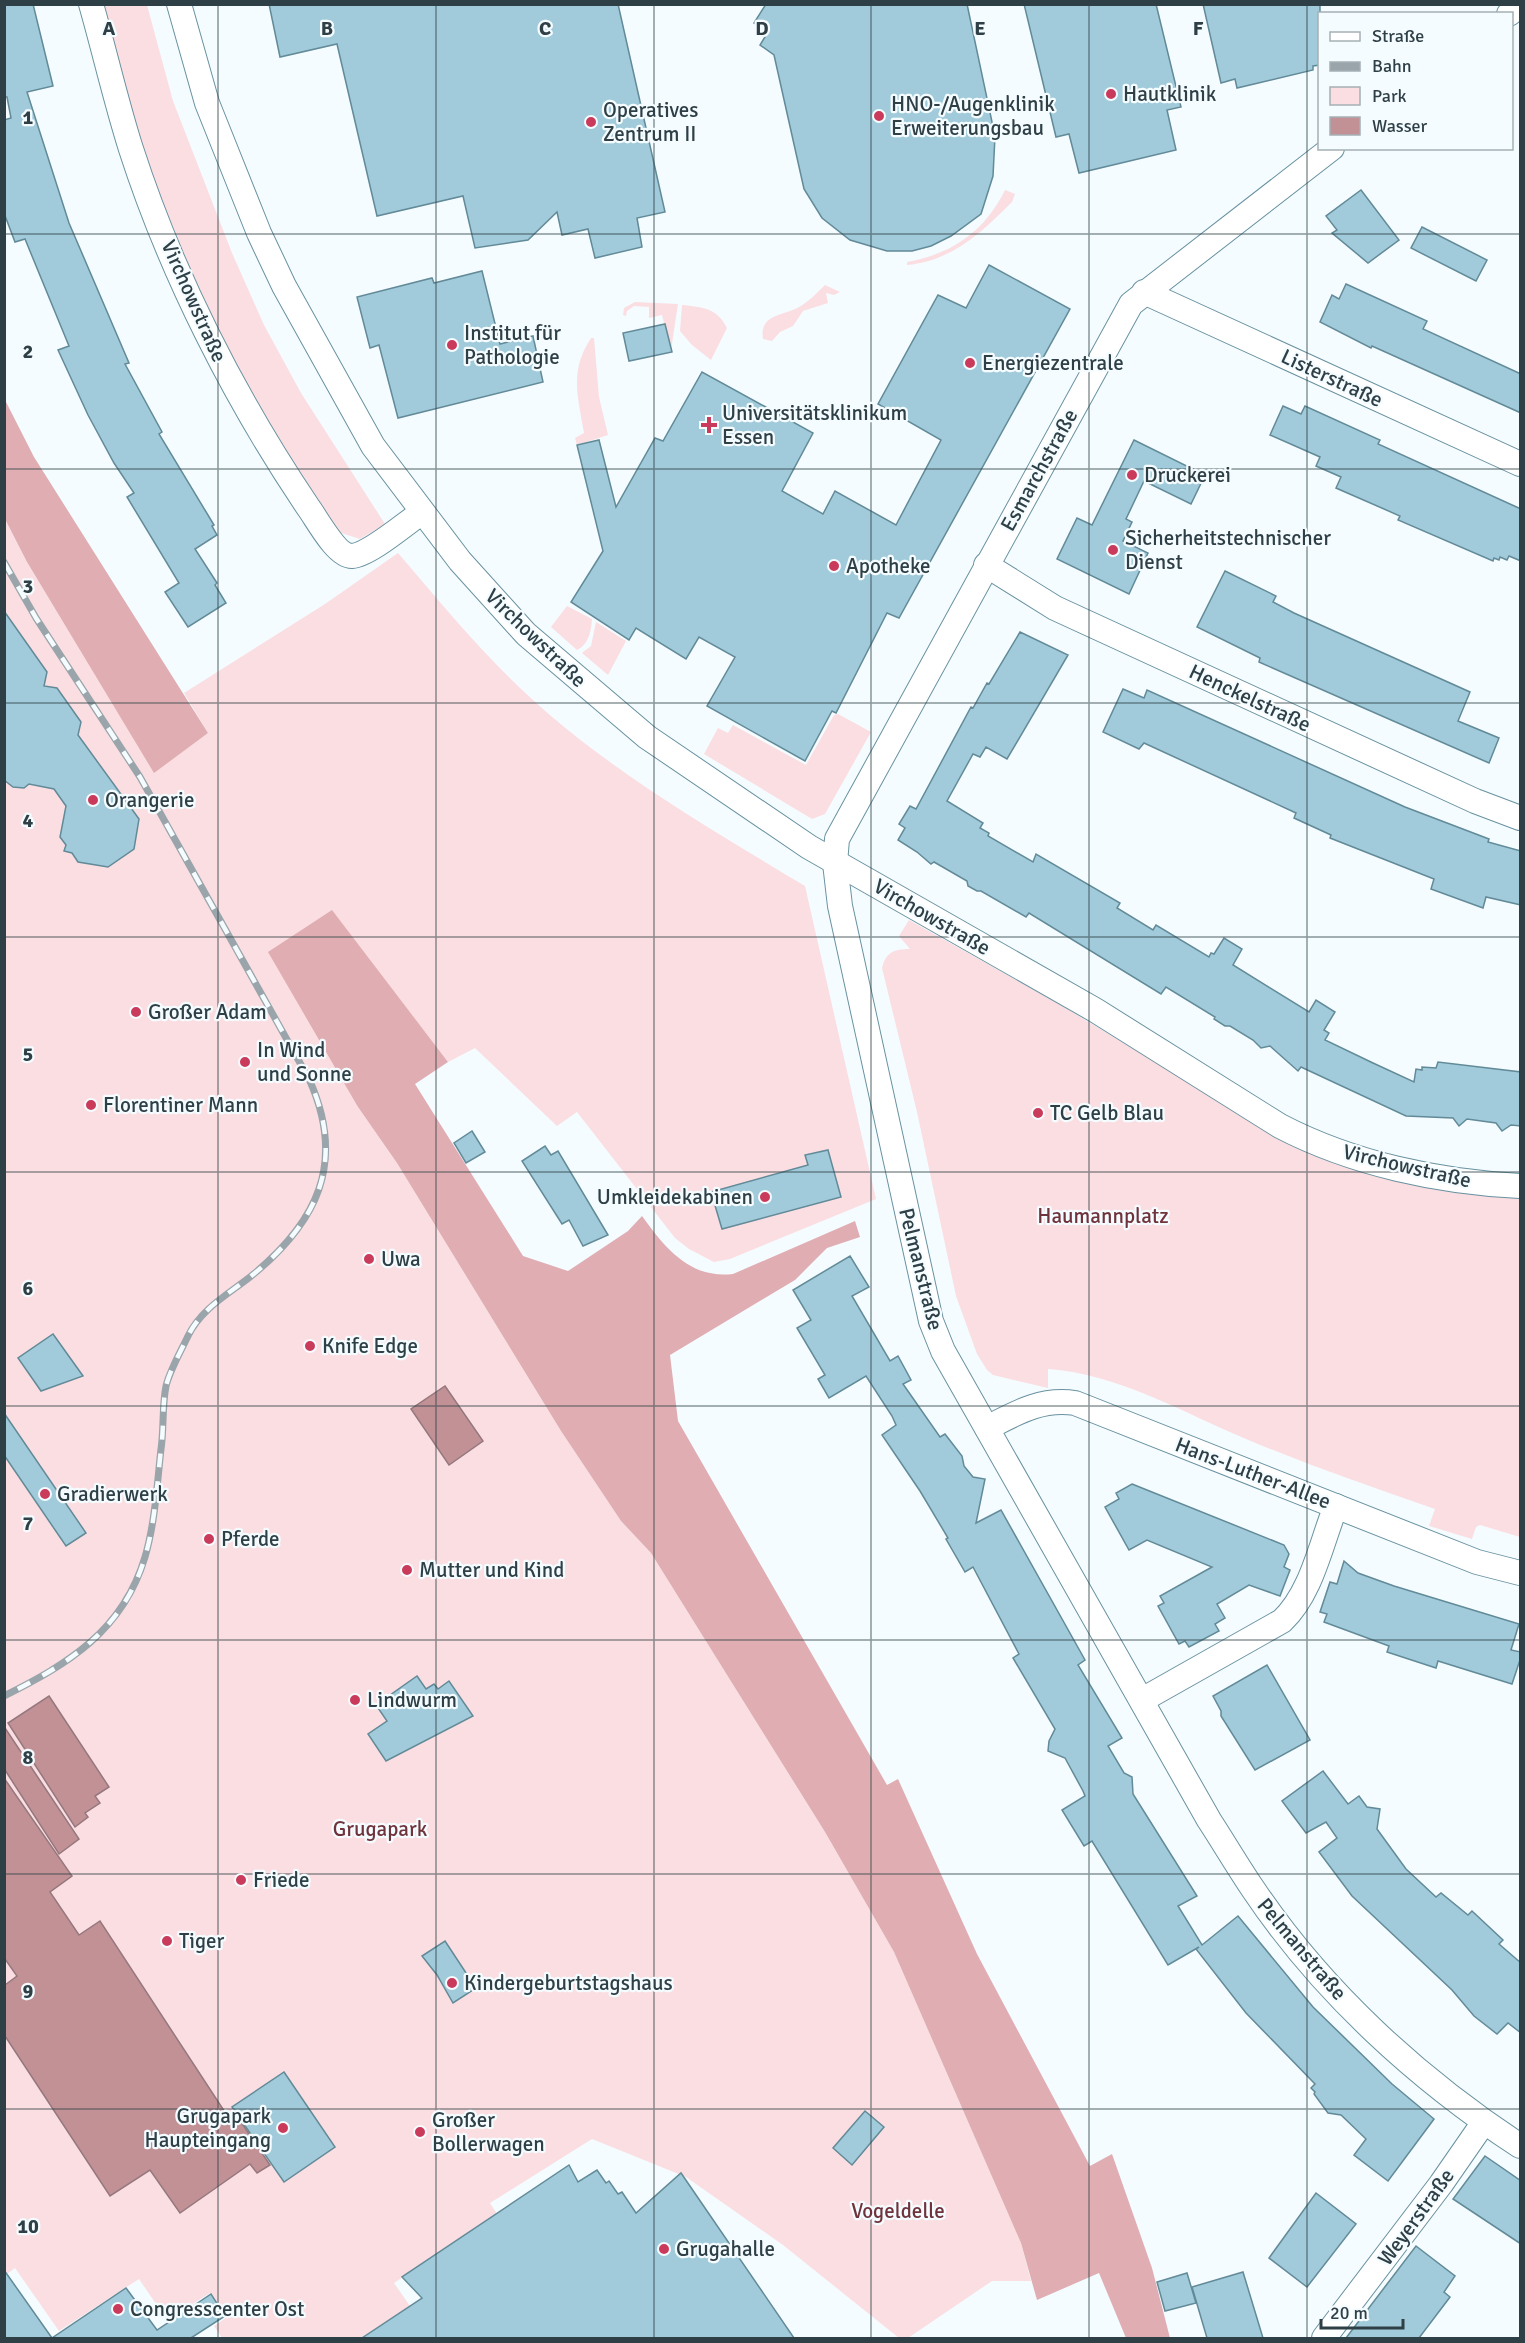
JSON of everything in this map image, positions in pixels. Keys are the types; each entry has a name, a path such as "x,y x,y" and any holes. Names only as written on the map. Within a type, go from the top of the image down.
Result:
{"street":[{"name":"Virchowstraße","path":"91,4 132,150 176,265 224,369 297,490 338,551 351,556 364,552 421,513"},
{"name":"Virchowstraße","path":"179,4 207,103 264,244 373,446 421,513 490,597 562,667 647,737 835,863 1095,1010 1280,1126 1308,1140 1394,1168 1474,1182 1521,1186"},
{"name":"Esmarchstraße","path":"835,863 837,839 1131,304 1329,150"},
{"name":"Listerstraße","path":"1144,292 1521,464"},
{"name":"Henckelstraße","path":"986,566 1055,608 1442,786 1521,818"},
{"name":"Pelmanstraße","path":"835,863 842,917 931,1321 943,1351 1228,1850 1254,1891 1299,1949 1348,2004 1414,2068 1484,2122 1521,2146"},
{"name":"Hans-Luther-Allee","path":"987,1428 1028,1406 1051,1401 1075,1403 1477,1562 1521,1573"},
{"path":"1142,1700 1282,1621 1290,1614 1305,1589 1336,1506"},
{"name":"Weyerstraße","path":"1324,2338 1434,2194 1484,2122"}],"green space":[{"path":"102,5 147,5 173,101 232,253 264,325 301,393 385,524 360,539 338,532 306,488 241,377 196,282 143,155"},
{"path":"1005,190 1015,194 1012,202 977,234 938,258 907,265 907,262 953,247 977,229 997,205"},
{"path":"825,285 840,292 834,295 826,293 828,303 803,311 793,326 780,332 772,341 763,339 763,331 768,320 802,305"},
{"path":"635,302 678,304 671,350 662,315 649,318 649,307 634,306 627,311 626,316 623,315 624,308"},
{"path":"682,305 714,312 727,328 711,360 692,345 680,331"},
{"path":"591,338 594,338 599,397 608,435 577,445 575,438 584,433 578,395 578,373 584,350"},
{"name":"Grugapark","path":"5,519 27,562 154,772 208,733 184,693 325,604 398,553 490,658 551,716 642,785 805,886 876,1199 730,1259 714,1262 689,1249 675,1238 577,1112 557,1126 475,1048 448,1062 332,911 358,1107 397,1163 561,1431 621,1521 651,1553 825,1832 894,1952 1021,2243 1031,2281 992,2281 908,2338 899,2338 783,2245 686,2177 592,2139 490,2203 497,2214 394,2283 410,2306 365,2338 222,2338 214,2326 227,2317 210,2293 167,2320 139,2279 59,2331 15,2268 7,2274 5,2271"},
{"path":"567,606 592,619 587,641 577,650 551,627"},
{"path":"596,622 626,641 608,675 582,653 591,646"},
{"path":"838,714 871,732 825,814 812,819 704,754 718,728 728,733 733,725 806,765 834,715"},
{"name":"Haumannplatz","path":"909,920 1059,1004 1239,1113 1520,1195 1520,1537 1480,1525 1476,1527 1472,1539 1429,1526 1435,1509 1293,1458 1125,1386 1074,1372 1048,1369 1048,1388 993,1375 987,1370 977,1354 956,1296 917,1112 882,968 888,955 899,950 910,949 899,936"}],"shaded area":[{"path":"5,400 34,457 208,733 154,773 27,562 5,519"},
{"path":"332,910 448,1062 415,1084 523,1256 568,1271 628,1231 642,1216 680,1259 704,1272 733,1274 855,1221 860,1237 827,1248 795,1280 670,1355 678,1421 887,1785 898,1779 977,1954 1090,2166 1112,2154 1152,2268 1170,2338 1126,2338 1099,2273 1037,2300 1021,2243 894,1952 825,1832 651,1553 621,1521 561,1431 397,1163 358,1107 268,952"}],"water":[{"path":"445,1386 483,1441 449,1465 411,1409"},
{"path":"49,1696 109,1787 95,1796 100,1803 85,1813 88,1817 75,1827 8,1723"},
{"path":"5,1728 79,1839 59,1854 5,1770"},
{"path":"4,1778 72,1876 50,1892 79,1935 100,1921 234,2126 241,2122 270,2165 257,2173 250,2164 180,2213 150,2170 110,2196 5,2036 5,1985 17,1976 5,1959"}],"building":[{"path":"4,4 33,4 53,86 27,92 69,223 129,363 125,364 162,432 159,434 214,525 212,526 217,535 195,549 217,583 215,585 226,603 188,627 165,592 179,583 127,497 134,493 114,463 88,415 58,350 69,346 25,239 15,242 4,213 4,120 11,118 7,97 4,97"},
{"name":"Operatives Zentrum II","path":"269,4 618,4 665,212 637,218 642,247 595,258 588,229 562,235 557,212 528,240 475,248 463,196 377,216 337,44 280,57"},
{"name":"HNO-/Augenklinik Erweiterungsbau","path":"766,4 967,4 995,136 993,176 981,214 951,236 931,246 912,251 887,251 850,240 822,218 804,189 774,55 760,45 768,32 754,23"},
{"name":"Hautklinik","path":"1024,4 1156,4 1181,107 1167,110 1176,150 1079,173 1069,134 1056,137"},
{"path":"1203,4 1320,4 1318,65 1313,66 1313,70 1237,88 1235,79 1221,83"},
{"path":"1361,190 1399,240 1368,263 1332,233 1337,230 1326,216"},
{"path":"1422,227 1487,260 1476,281 1411,248"},
{"name":"Apotheke","path":"989,265 1070,309 899,618 887,613 836,713 832,711 805,761 707,706 735,657 699,637 686,659 636,628 629,640 571,602 603,551 577,445 599,440 616,507 655,438 663,441 702,372 813,433 782,491 823,514 835,491 896,525 941,440 878,404 938,295 966,308"},
{"name":"Institut für Pathologie","path":"482,271 500,344 533,336 543,382 398,418 379,345 370,348 357,297 432,278 434,283"},
{"path":"1346,284 1427,321 1423,329 1521,374 1521,413 1372,346 1371,348 1320,322 1332,295 1339,299"},
{"path":"665,324 672,352 629,361 623,333"},
{"path":"1283,406 1301,414 1305,406 1380,440 1378,444 1521,509 1521,561 1509,556 1507,560 1500,557 1499,560 1494,558 1493,561 1398,520 1400,516 1336,488 1341,477 1316,466 1320,457 1270,435"},
{"path":"1134,440 1205,475 1191,504 1144,481 1126,519 1132,522 1123,541 1148,553 1129,594 1057,559 1077,518 1092,525"},
{"path":"1225,571 1276,596 1273,602 1294,613 1470,692 1458,721 1499,738 1489,763 1259,662 1260,658 1197,627"},
{"path":"4,611 47,672 44,686 57,688 81,722 78,735 139,819 134,849 108,867 78,862 72,853 64,851 66,845 60,837 66,806 54,789 29,784 24,788 13,787 4,780"},
{"path":"1020,632 1068,655 1007,759 986,747 980,757 973,754 947,801 983,823 980,828 989,833 988,836 1033,862 1036,854 1120,903 1117,908 1153,930 1156,925 1209,957 1211,953 1214,954 1224,938 1242,949 1233,965 1309,1012 1316,1000 1335,1012 1324,1030 1329,1033 1325,1040 1373,1063 1414,1082 1416,1069 1436,1068 1438,1062 1521,1072 1521,1126 1511,1125 1502,1131 1496,1123 1467,1119 1459,1126 1453,1118 1406,1116 1301,1067 1298,1071 1270,1046 1261,1048 1253,1040 1230,1026 1225,1026 1214,1019 1215,1017 1166,987 1161,994 1029,913 1026,917 968,886 967,881 934,862 931,864 898,840 905,828 899,824 910,806 916,809 971,707 973,708 987,683 989,684"},
{"path":"1123,689 1144,698 1147,690 1405,807 1489,839 1488,842 1521,851 1521,905 1486,897 1483,908 1431,889 1434,879 1330,838 1331,835 1294,818 1296,813 1144,743 1139,749 1103,732"},
{"path":"472,1131 485,1152 466,1163 454,1143"},
{"path":"545,1146 551,1155 558,1151 608,1235 583,1246 569,1220 562,1224 522,1161"},
{"name":"Umkleidekabinen","path":"828,1150 841,1197 722,1229 711,1192 808,1165 805,1155"},
{"path":"850,1256 869,1287 852,1296 890,1361 898,1356 911,1380 903,1384 940,1437 945,1434 962,1456 964,1466 973,1477 985,1479 976,1523 1001,1510 1085,1660 1078,1665 1122,1738 1108,1746 1124,1773 1132,1777 1133,1794 1197,1896 1178,1906 1202,1945 1238,1916 1313,2007 1392,2084 1434,2119 1388,2181 1354,2155 1366,2139 1341,2115 1328,2113 1311,2088 1315,2084 1246,2013 1196,1949 1199,1947 1168,1965 1092,1841 1084,1846 1062,1810 1085,1796 1083,1791 1065,1758 1048,1751 1049,1741 1055,1729 1013,1658 1019,1654 973,1567 965,1572 920,1491 882,1435 896,1425 892,1416 866,1376 829,1398 818,1379 825,1375 797,1328 811,1320 793,1290"},
{"path":"53,1334 83,1376 41,1391 18,1358"},
{"name":"Gradierwerk","path":"4,1413 86,1533 66,1546 4,1455"},
{"path":"1132,1484 1284,1545 1289,1554 1284,1567 1290,1570 1280,1596 1249,1585 1217,1604 1225,1618 1215,1624 1219,1631 1189,1647 1185,1641 1179,1644 1158,1606 1164,1603 1160,1596 1212,1567 1147,1540 1129,1550 1105,1507 1119,1499 1116,1493"},
{"path":"1344,1561 1358,1573 1394,1586 1519,1624 1511,1650 1521,1652 1521,1657 1512,1684 1438,1661 1436,1668 1387,1652 1389,1646 1324,1622 1327,1614 1320,1612 1330,1582 1337,1584"},
{"path":"1267,1665 1310,1740 1255,1770 1221,1716 1221,1711 1213,1696"},
{"path":"417,1676 426,1689 434,1684 438,1689 449,1681 473,1716 386,1761 368,1734 387,1721 376,1705"},
{"path":"1323,1771 1348,1804 1359,1796 1367,1807 1380,1809 1377,1829 1406,1869 1436,1897 1441,1893 1468,1915 1472,1911 1503,1940 1499,1944 1521,1963 1521,2033 1508,2023 1497,2034 1474,2016 1452,1990 1352,1896 1319,1852 1337,1838 1326,1822 1306,1833 1282,1801"},
{"path":"445,1941 476,1988 453,2003 437,1975 422,1956"},
{"path":"284,2072 335,2147 284,2182 232,2107"},
{"path":"865,2111 884,2127 852,2165 833,2148"},
{"path":"1485,2156 1521,2181 1521,2244 1453,2199"},
{"path":"569,2165 578,2182 597,2170 618,2194 622,2192 636,2213 681,2173 794,2338 362,2338 422,2298 402,2277"},
{"path":"1316,2193 1356,2224 1307,2287 1269,2258"},
{"path":"1416,2246 1455,2276 1444,2292 1450,2297 1419,2338 1346,2338"},
{"path":"4,2270 52,2338 4,2338"},
{"path":"1243,2272 1263,2338 1207,2338 1192,2287"},
{"path":"1187,2273 1196,2303 1165,2311 1157,2282"},
{"name":"Congresscenter Ost","path":"126,2288 157,2330 211,2294 225,2316 191,2338 52,2338"}],"railway":[{"path":"4,562 36,618 140,777 309,1079 320,1109 325,1138 325,1164 319,1189 308,1213 293,1235 273,1256 207,1310 193,1326 173,1367 165,1394 157,1490 148,1544 135,1583 123,1605 108,1625 71,1657 4,1696"}],"place":[{"name":"Hautklinik","path":"1111,94"},
{"name":"HNO-/Augenklinik Erweiterungsbau","path":"879,116"},
{"name":"Operatives Zentrum II","path":"591,122"},
{"name":"Institut für Pathologie","path":"452,345"},
{"name":"Energiezentrale","path":"970,363"},
{"name":"Universitätsklinikum Essen","path":"709,425"},
{"name":"Druckerei","path":"1132,475"},
{"name":"Sicherheitstechnischer Dienst","path":"1113,550"},
{"name":"Apotheke","path":"834,566"},
{"name":"Orangerie","path":"93,800"},
{"name":"Großer Adam","path":"136,1012"},
{"name":"In Wind und Sonne","path":"245,1062"},
{"name":"Florentiner Mann","path":"91,1105"},
{"name":"TC Gelb Blau","path":"1038,1113"},
{"name":"Umkleidekabinen","path":"765,1197"},
{"name":"Uwa","path":"369,1259"},
{"name":"Knife Edge","path":"310,1346"},
{"name":"Gradierwerk","path":"45,1494"},
{"name":"Pferde","path":"209,1539"},
{"name":"Mutter und Kind","path":"407,1570"},
{"name":"Lindwurm","path":"355,1700"},
{"name":"Friede","path":"241,1880"},
{"name":"Tiger","path":"167,1941"},
{"name":"Kindergeburtstagshaus","path":"452,1983"},
{"name":"Grugapark Haupteingang","path":"283,2128"},
{"name":"Großer Bollerwagen","path":"420,2132"},
{"name":"Grugahalle","path":"664,2249"},
{"name":"Congresscenter Ost","path":"118,2309"}],"park label":[{"name":"Vogeldelle","path":"898,2211"}]}
